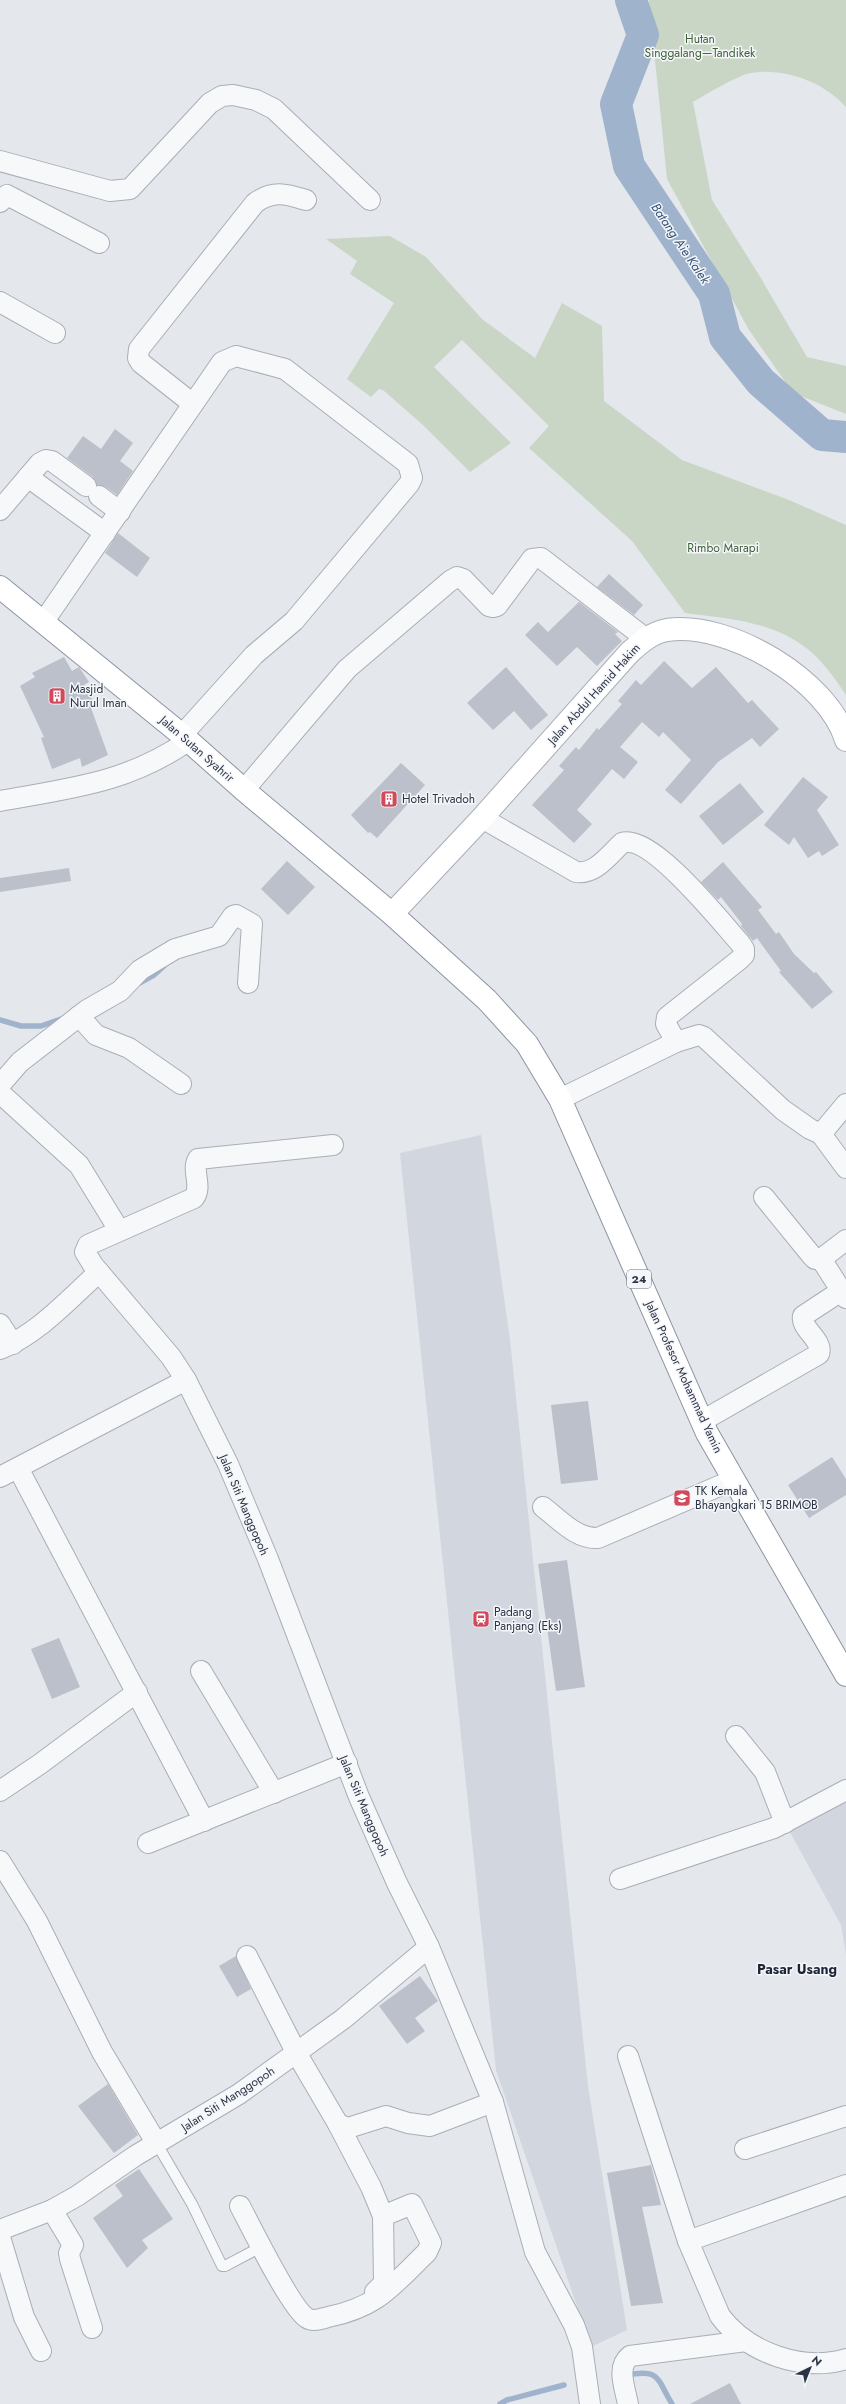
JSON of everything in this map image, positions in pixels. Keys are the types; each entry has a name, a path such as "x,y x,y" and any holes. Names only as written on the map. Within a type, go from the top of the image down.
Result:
{"main road":[{"name":"Jalan Sutan Syahrir","path":"0,587 44,621 185,738 244,790 392,914"},
{"name":"Jalan Abdul Hamid Hakim","path":"392,914 482,818 628,653 645,638 666,630 694,630 723,636 763,653 802,681 826,703 843,730 846,740"},
{"name":"Jalan Profesor Mohammad Yamin","path":"392,914 465,978 508,1021 545,1071 560,1099 702,1421 733,1480 843,1662"}],"street":[{"path":"0,160 110,191 130,188 210,103 222,96 233,96 256,100 284,116 370,200"},
{"path":"193,404 141,363 138,358 139,349 255,203 271,194 283,193 306,200"},
{"path":"0,202 7,195 99,242"},
{"path":"0,302 55,334"},
{"path":"0,801 94,784 134,771 163,758 185,738 254,655 294,621 412,478 408,464 297,377 280,367 236,356 229,357 222,362 106,533 44,621"},
{"path":"0,510 40,463 46,460 52,461 120,512"},
{"path":"28,477 106,533"},
{"path":"244,790 347,669 450,580 457,577 463,579 489,606 497,606 532,559 537,556 645,638"},
{"path":"482,818 576,872 584,873 593,869 622,843 627,841 638,844 663,861 740,943 744,949 744,955 667,1017 666,1024 676,1042"},
{"path":"0,1085 20,1062 79,1016 120,992 136,973 161,956 175,949 219,936 233,916 236,915 252,924 248,983"},
{"path":"79,1016 96,1035 129,1048 181,1084"},
{"path":"560,1099 676,1042 694,1035 704,1037 783,1110 810,1130 821,1134 846,1168"},
{"path":"0,1093 79,1165 118,1230 194,1198 198,1189 196,1163 198,1159 333,1144"},
{"path":"821,1134 846,1104"},
{"path":"764,1197 815,1259 821,1259 846,1240"},
{"name":"Jalan Siti Manggopoh","path":"0,2230 52,2210 94,2185 135,2156 239,2094 297,2054 429,1948 397,1883 347,1763 265,1552 228,1464 186,1380 139,1317 99,1272 84,1252 85,1248 118,1230"},
{"path":"702,1421 819,1354 820,1347 804,1321 803,1316 844,1295 821,1259"},
{"path":"0,1324 6,1346 34,1329 99,1272"},
{"path":"0,1477 186,1380"},
{"path":"18,1468 204,1821"},
{"path":"543,1507 579,1536 598,1538 733,1480"},
{"path":"201,1671 274,1793"},
{"path":"0,1790 40,1764 137,1692"},
{"path":"736,1736 765,1772 785,1823"},
{"path":"148,1843 347,1763"},
{"path":"620,1879 759,1834 785,1823 846,1790"},
{"path":"0,1861 37,1921 102,2052 157,2144"},
{"path":"429,1948 493,2102 535,2252 574,2325 582,2347 590,2404"},
{"path":"247,1956 297,2054 338,2124 371,2187 383,2216 384,2283 375,2292"},
{"path":"628,2056 688,2241 720,2316 728,2327 746,2341 767,2353 789,2359 812,2362 846,2359"},
{"path":"338,2124 348,2128 386,2116 408,2123 430,2126 493,2102"},
{"path":"745,2149 846,2116"},
{"path":"688,2241 846,2185"},
{"path":"240,2206 261,2247 302,2314 314,2320 339,2315 380,2298 430,2248 429,2237 412,2204 383,2216"},
{"path":"52,2210 73,2245 69,2253 70,2259 92,2328"},
{"path":"0,2237 24,2317 41,2351"},
{"path":"628,2404 622,2368 623,2361 630,2356 746,2341"}],"lane":[{"path":"157,2144 192,2204 222,2266 226,2266 261,2247"}],"shaded area":[{"path":"481,1135 510,1340 588,2086 627,2330 591,2347 496,2070 400,1153"},
{"path":"846,1790 846,1954 841,1925 785,1823"}],"green space":[{"name":"Hutan Singgalang—Tandikek","path":"649,0 846,0 846,107 827,90 803,78 777,72 751,73 738,77 693,102 712,200 759,275 807,357 846,366 846,414 793,393 749,330 667,179"},
{"name":"Rimbo Marapi","path":"390,236 426,257 482,319 535,358 562,303 602,326 604,401 682,460 789,500 846,525 846,695 821,661 809,650 789,637 746,622 685,613 632,541 529,448 549,426 462,340 434,367 511,443 470,472 423,425 383,390 379,389 371,397 347,379 394,303 350,274 357,261 326,239"}],"building":[{"path":"115,429 133,443 120,461 133,471 117,495 106,487 97,485 93,477 67,458 83,436 101,449"},
{"path":"118,533 150,558 137,577 105,553"},
{"path":"609,574 643,605 634,615 597,587"},
{"path":"579,602 618,632 615,634 622,641 597,666 577,647 557,666 525,635 538,622 548,632"},
{"path":"64,657 72,671 79,667 89,682 84,685 96,706 91,708 108,755 82,767 80,758 52,769 41,738 44,737 20,686 35,677 32,673"},
{"path":"664,661 692,688 716,667 748,703 752,700 779,729 760,747 752,738 718,762 681,804 665,790 691,760 663,732 659,737 642,722 620,747 638,762 624,779 612,769 577,810 592,824 574,843 532,805 564,770 559,766 576,747 579,750 597,728 599,730 622,704 618,701 636,680 641,685"},
{"path":"506,667 548,715 531,730 514,711 493,730 467,703"},
{"name":"Hotel Trivadoh","path":"401,763 425,785 377,838 370,832 368,833 351,815"},
{"path":"803,777 828,797 817,810 839,845 822,856 819,851 808,858 794,837 789,845 764,825"},
{"path":"740,783 764,812 723,845 699,816"},
{"path":"287,861 315,887 288,915 261,889"},
{"path":"723,862 762,907 758,910 776,934 779,932 794,954 814,973 816,972 833,992 812,1009 779,972 781,971 757,938 753,941 721,897 718,900 701,882"},
{"path":"69,868 71,881 0,892 0,878"},
{"path":"588,1401 598,1480 561,1484 551,1405"},
{"path":"832,1457 846,1479 846,1495 809,1518 788,1485"},
{"path":"567,1560 585,1687 556,1691 538,1564"},
{"path":"59,1638 80,1687 52,1699 31,1649"},
{"path":"236,1956 251,1989 237,1997 219,1966"},
{"path":"420,1976 438,2001 415,2018 425,2031 407,2044 379,2006"},
{"path":"108,2084 138,2135 114,2153 78,2106"},
{"path":"651,2165 661,2205 642,2207 663,2303 631,2306 607,2173"},
{"path":"139,2169 173,2219 142,2240 148,2248 127,2268 93,2218 123,2196 115,2185"},
{"path":"730,2383 741,2404 690,2404"}],"waterway":[{"name":"Batang Aie Kalek","path":"631,0 643,35 616,104 629,166 714,294 725,337 761,382 822,435 846,437"},
{"path":"134,986 154,975 164,966"},
{"path":"0,1020 21,1026 41,1026 67,1017"},
{"path":"626,2375 645,2373 656,2377 672,2404"},
{"path":"500,2404 507,2400 564,2385"}],"place":[{"name":"Masjid Nurul Iman","path":"57,696"},
{"name":"Hotel Trivadoh","path":"389,799"},
{"name":"TK Kemala Bhayangkari 15 BRIMOB","path":"682,1498"},
{"name":"Padang Panjang (Eks)","path":"481,1619"}],"district":[{"name":"Pasar Usang","path":"797,1969"}]}
